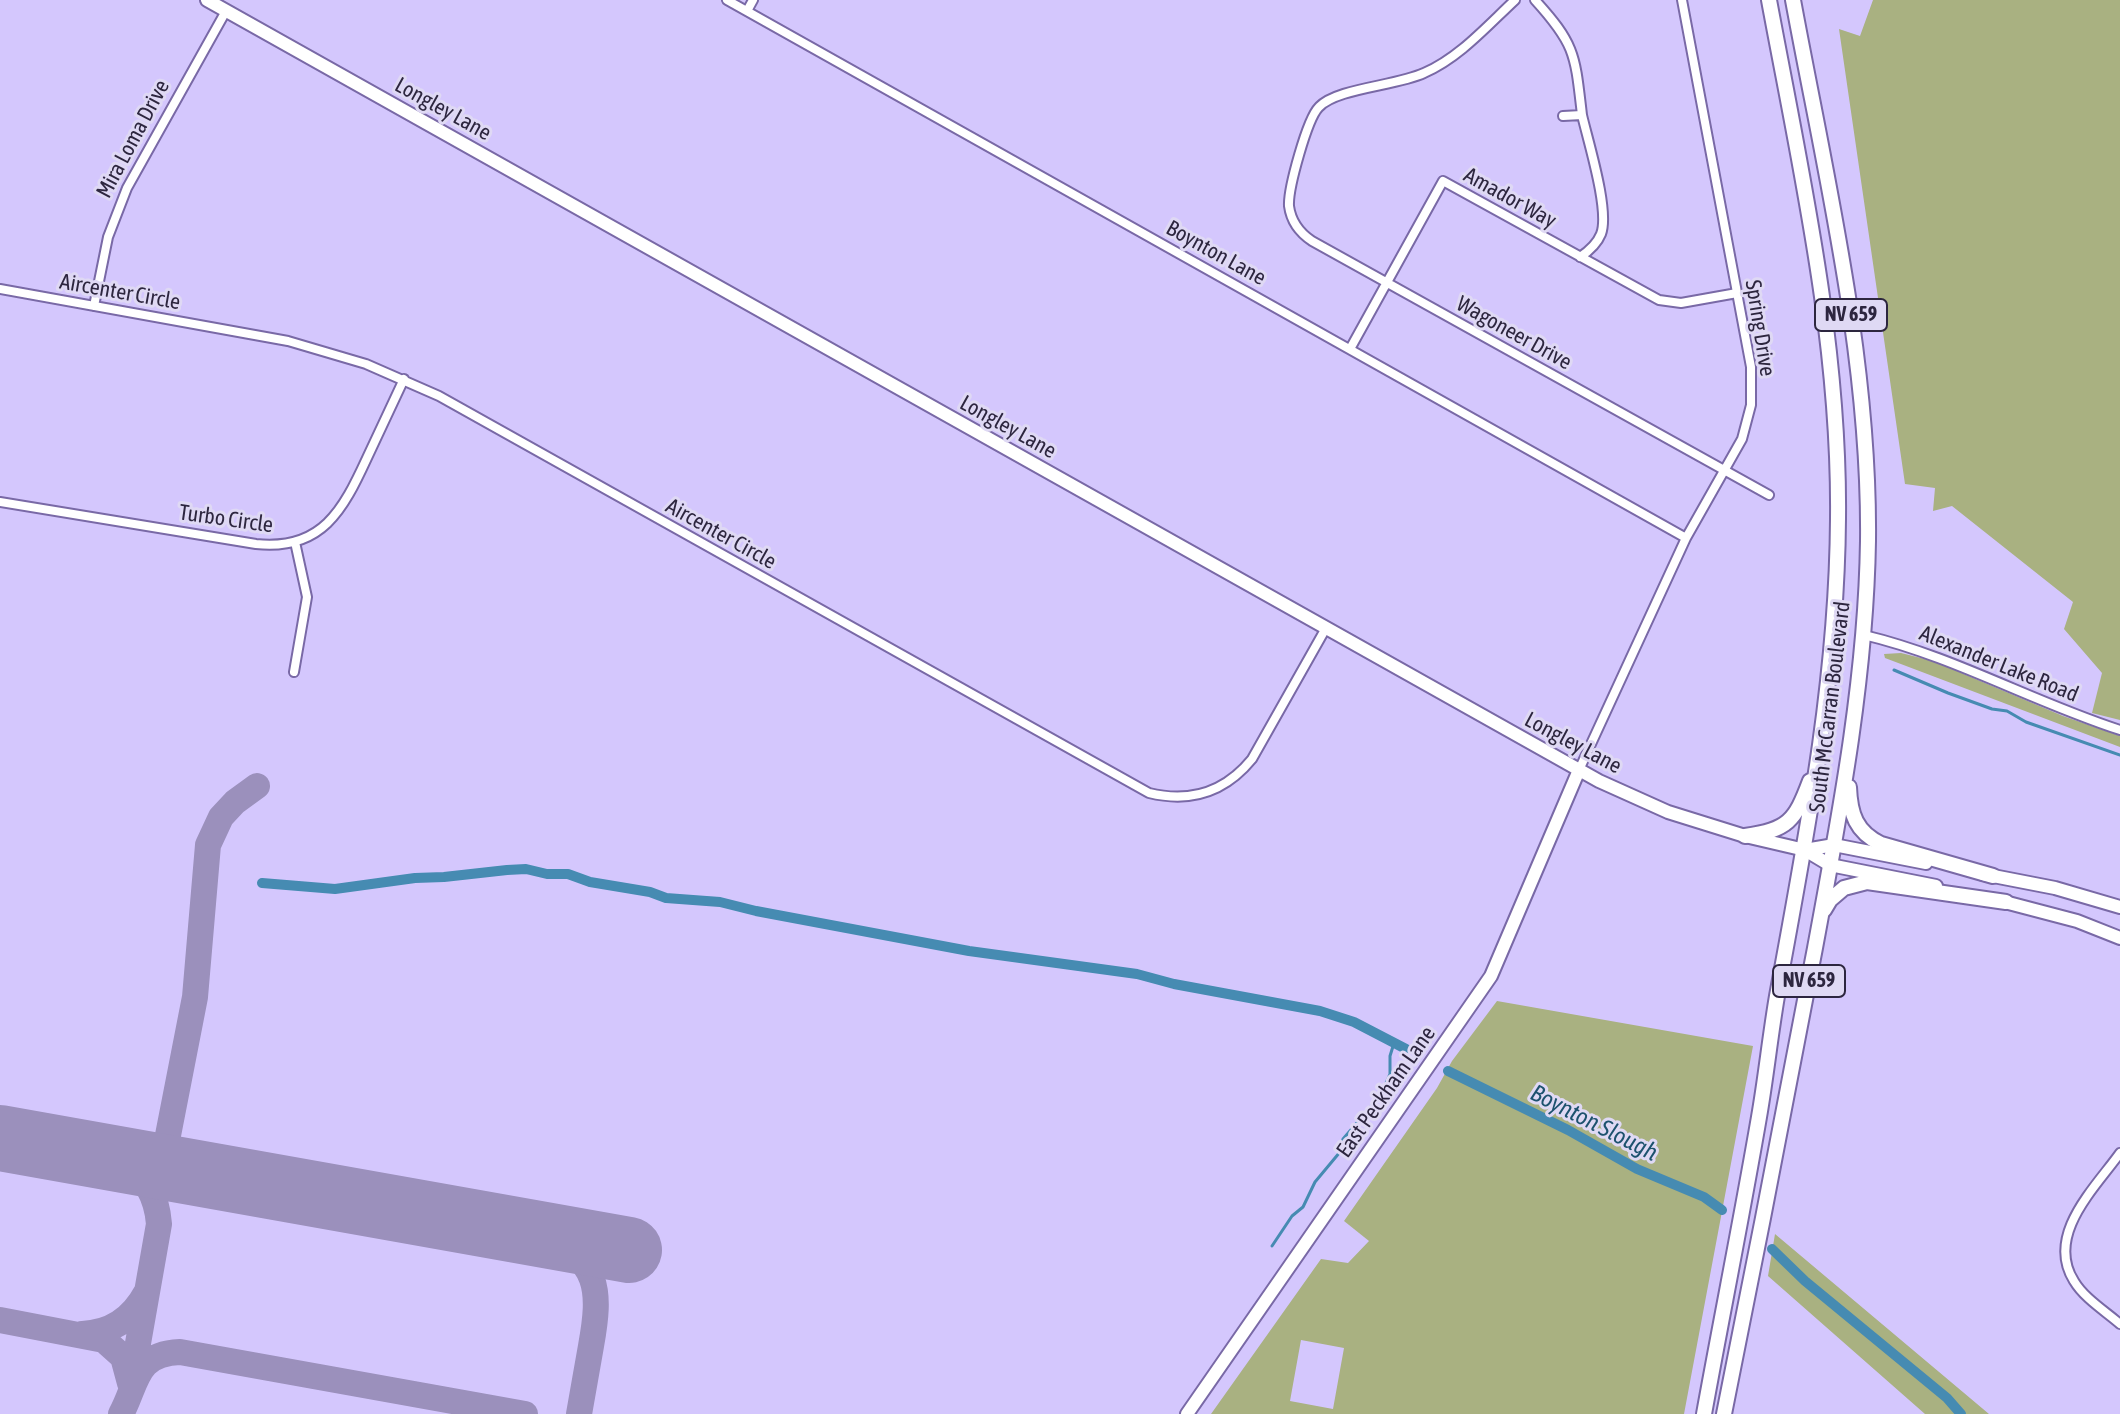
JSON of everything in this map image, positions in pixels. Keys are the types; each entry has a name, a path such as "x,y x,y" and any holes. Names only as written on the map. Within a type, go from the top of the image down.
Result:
{"main road":[{"name":"Longley Lane","path":"207,0 229,6 1579,770 1668,812 1745,836 1805,850 1830,865 2006,902 2077,921 2120,938"},
{"name":"South McCarran Boulevard","path":"1704,1414 1823,742 1837,567 1836,421 1823,295 1769,0"},
{"name":"South McCarran Boulevard","path":"1724,1414 1834,845 1849,758 1864,635 1868,539 1862,411 1851,313 1793,0"},
{"path":"1745,836 1771,832 1785,826 1794,817 1823,742"},
{"path":"1849,758 1852,813 1858,827 1868,838 1993,876"},
{"name":"East Peckham Lane","path":"1187,1414 1491,976 1579,770"},
{"name":"Longley Lane","path":"1805,850 1834,845 2055,888 2120,907"},
{"path":"1820,922 1830,900 1844,888 1858,883 1878,883 2006,902"},
{"path":"2077,921 2120,930"},
{"path":"1712,1414 1723,1350 1724,1306"}],"street":[{"name":"Boynton Lane","path":"727,0 1686,538"},
{"path":"747,11 753,0"},
{"name":"Wagoneer Drive","path":"1515,0 1458,52 1427,72 1399,82 1338,95 1319,107 1308,125 1290,195 1292,219 1305,236 1386,283 1769,495"},
{"path":"1535,0 1559,27 1573,52 1582,115 1604,214 1597,242 1580,257"},
{"name":"Spring Drive","path":"1579,770 1686,538 1742,439 1751,405 1751,367 1682,0"},
{"name":"Mira Loma Drive","path":"94,306 108,237 121,200 229,6"},
{"path":"1563,116 1582,115"},
{"name":"Amador Way","path":"1350,349 1443,181 1659,300 1681,303 1737,293"},
{"name":"Aircenter Circle","path":"0,289 288,341 366,364 404,379 1149,793 1164,797 1194,796 1220,787 1243,770 1326,628"},
{"name":"Turbo Circle","path":"0,502 256,544 295,542 320,530 342,509 404,379"},
{"path":"294,672 307,597 295,542"},
{"name":"Alexander Lake Road","path":"1864,635 1932,654 2055,707 2120,730"},
{"path":"2120,1153 2071,1223 2065,1245 2065,1258 2073,1280 2120,1324"}],"green space":[{"path":"1873,0 2120,0 2120,720 2092,713 2102,673 2064,629 2073,602 1952,506 1933,511 1935,488 1905,484 1839,29 1860,36"},
{"path":"1901,653 1933,661 2063,716 2120,736 2120,747 1885,658 1884,654"},
{"path":"1497,1001 1753,1046 1684,1414 1211,1414 1321,1259 1348,1263 1369,1241 1344,1221 1437,1088 1452,1061","holes":["1301,1340 1344,1348 1333,1409 1290,1401"]},
{"path":"1775,1234 1989,1414 1925,1414 1768,1276"}],"waterway":[{"path":"1894,670 1948,693 1992,709 2007,711 2026,722 2120,755"},
{"path":"262,883 335,889 507,870 568,874 590,882 650,892 666,898 720,902 969,951 1137,974 1174,984 1320,1011 1354,1022 1406,1049"},
{"path":"1272,1246 1292,1216 1303,1207 1315,1182 1340,1152 1343,1139 1380,1096 1390,1074 1394,1043"},
{"name":"Boynton Slough","path":"1448,1071 1568,1130 1637,1169 1704,1197 1722,1210"},
{"name":"Boynton Slough","path":"1772,1249 1805,1281 1947,1398 1961,1414"}],"taxiway":[{"path":"162,1166 195,997 208,845 221,817 257,786"},
{"path":"122,1159 148,1187 156,1204 159,1224 131,1383"},
{"path":"542,1236 576,1255 586,1266 595,1293 594,1326 579,1414"},
{"path":"82,1334 102,1331 120,1323 146,1293"},
{"path":"0,1320 104,1340 123,1357 130,1383"},
{"path":"121,1414 146,1364 165,1354 180,1352 525,1414"}],"runway":[{"path":"0,1138 629,1250"}]}
